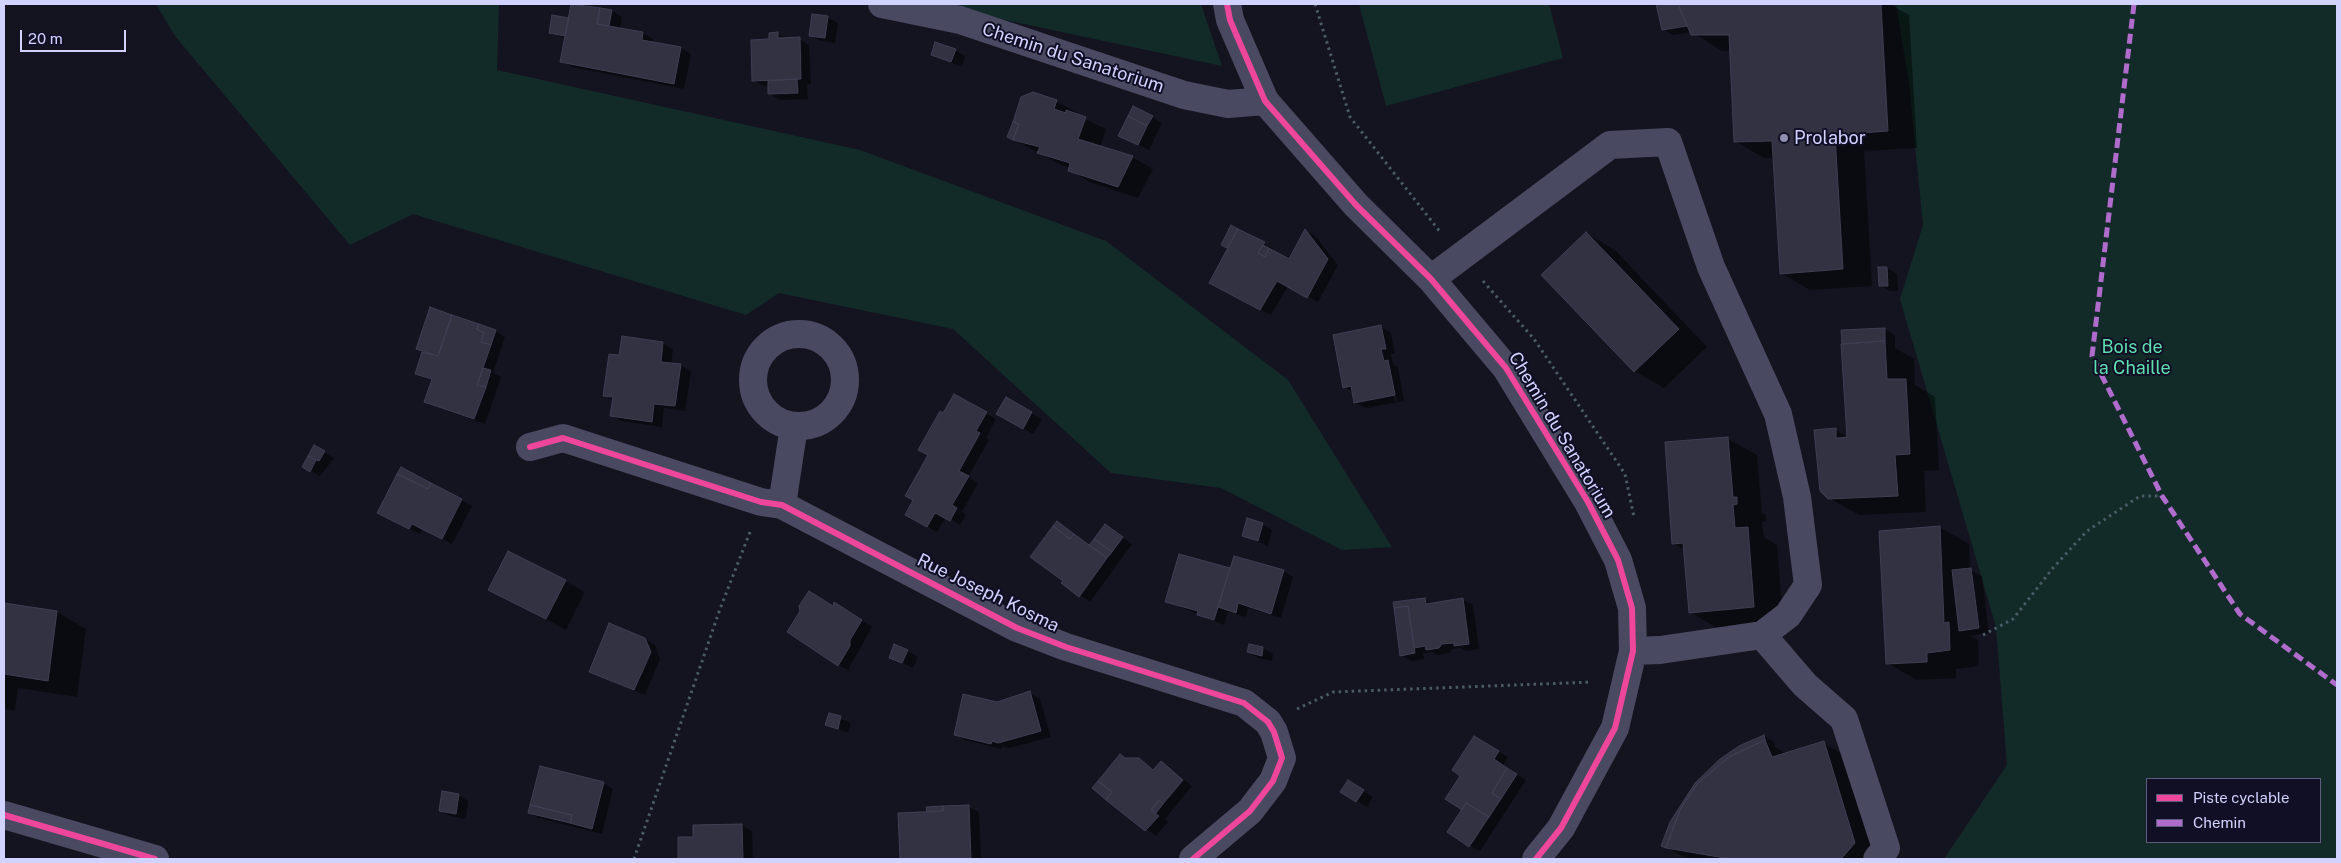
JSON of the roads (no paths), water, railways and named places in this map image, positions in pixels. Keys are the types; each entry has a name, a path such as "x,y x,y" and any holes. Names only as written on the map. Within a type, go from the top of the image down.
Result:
{"street":[{"name":"Chemin du Sanatorium","path":"882,4 960,20 1184,95 1228,104 1265,101"},
{"name":"Chemin du Sanatorium","path":"1227,4 1230,20 1265,101 1356,205 1431,279 1506,368 1588,502 1618,560 1632,608 1633,651 1615,728 1561,828 1536,859"},
{"path":"1431,279 1610,145 1668,142 1711,267 1778,414 1798,497 1808,586 1788,615 1762,635 1660,650 1633,651"},
{"path":"782,505 794,426"},
{"name":"Rue Joseph Kosma","path":"530,447 563,438 761,502 782,505 1017,628 1066,647 1244,703 1268,722 1274,732 1282,758 1273,781 1250,811 1192,859"},
{"path":"1762,635 1805,685 1844,719 1886,848 1878,859"},
{"path":"4,815 155,859"}],"place":[{"name":"Prolabor","path":"1784,138"}],"park label":[{"name":"Bois de la Chaille","path":"2132,357"}]}
